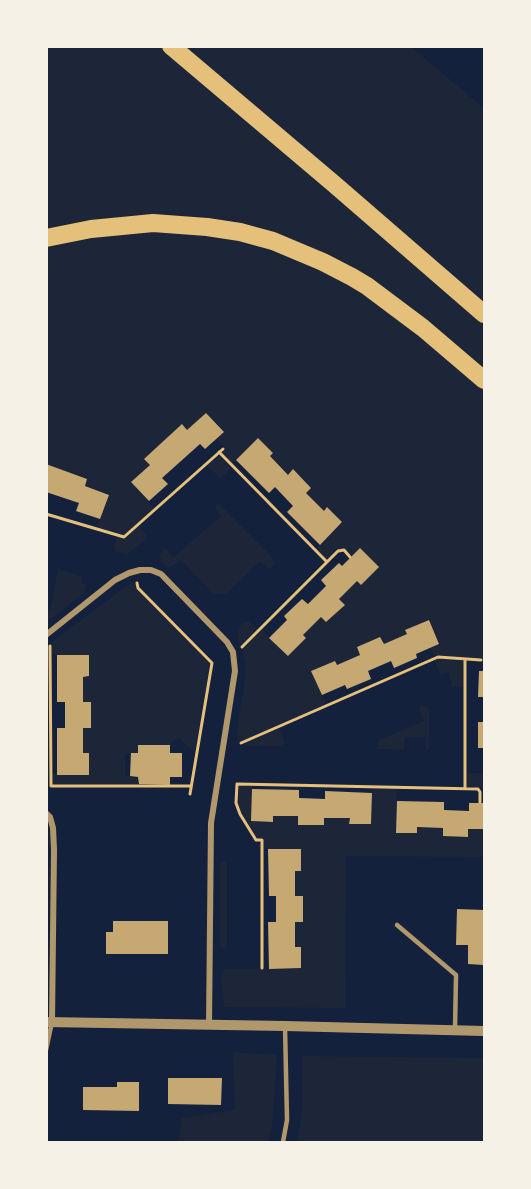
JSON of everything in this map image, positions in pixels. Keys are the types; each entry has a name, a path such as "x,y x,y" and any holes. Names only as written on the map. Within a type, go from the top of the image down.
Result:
{"highway":[{"path":"171,46 484,314"},
{"path":"46,238 91,229 153,223 215,228 273,241 323,262 367,286 407,315 484,380"}],"street":[{"path":"48,633 115,580 140,570 152,570 161,574 227,642 233,652 235,671 211,823 209,1025"},
{"path":"46,813 50,817 53,828 54,850 49,1022 484,1031"}],"lane":[{"path":"397,925 456,975 455,1030"},
{"path":"46,1050 49,1022"},
{"path":"283,1143 287,1120 285,1026"}],"path":[{"path":"46,514 124,537 223,449"},
{"path":"219,452 327,562"},
{"path":"241,648 340,550 344,550 350,557"},
{"path":"136,582 138,588 212,663 190,794"},
{"path":"48,633 51,786 191,786"},
{"path":"242,743 438,657 481,660"},
{"path":"465,660 465,789"},
{"path":"262,968 262,840 256,840 240,814 236,803 237,784 479,789 480,802"}],"shaded area":[{"path":"47,47 411,47 484,108 483,658 438,655 435,657 431,648 439,644 428,620 405,630 407,634 384,644 357,647 360,655 337,665 334,661 312,671 326,704 240,742 237,731 246,674 242,650 262,630 288,656 306,639 303,635 321,617 327,622 344,605 339,599 357,581 352,556 342,548 327,560 316,549 342,522 328,507 324,511 306,493 311,487 293,469 288,475 270,456 273,453 258,438 232,463 221,453 225,449 216,439 224,432 206,413 187,430 182,425 145,459 150,465 131,482 154,508 124,535 97,527 109,494 85,486 87,478 47,464"},
{"path":"219,455 231,468 219,478 207,465"},
{"path":"219,504 272,557 275,563 269,569 260,561 226,594 214,594 181,560 169,568 159,557 164,549 174,557 221,516 215,508"},
{"path":"139,526 147,538 127,554 115,551 117,537 124,539"},
{"path":"58,569 83,577 81,583 87,585 84,593 47,622 47,611 50,611"},
{"path":"134,582 136,588 210,664 195,750 187,747 181,739 178,739 170,745 139,745 138,753 125,753 125,776 138,777 139,784 52,785 52,774 89,774 83,753 83,728 91,727 91,703 83,702 83,677 89,676 89,656 52,655 52,642"},
{"path":"248,621 257,629 240,646 238,631 242,623"},
{"path":"438,658 463,661 463,687 452,687 449,672 440,674 434,660"},
{"path":"422,705 427,707 429,712 429,750 426,749 425,737 405,737 402,750 378,749 379,740 424,721 419,708"},
{"path":"279,729 284,740 281,746 246,746 243,744"},
{"path":"467,773 484,773 484,803 483,787 467,787"},
{"path":"238,785 252,786 252,821 272,822 273,816 298,816 298,825 324,825 324,818 350,818 350,824 371,824 372,788 397,789 396,833 417,833 417,827 443,828 443,836 468,837 468,829 484,829 484,857 346,856 345,1008 224,1007 221,976 224,969 301,968 300,948 295,947 295,871 300,849 264,849 264,838 257,838 240,810"},
{"path":"224,860 227,863 227,946 224,949 220,946 220,863"},
{"path":"233,1052 277,1055 272,1126 268,1142 178,1142 182,1118 235,1110"},
{"path":"302,1056 484,1058 484,1142 297,1142 302,1114"}],"building":[{"path":"206,413 224,432 205,449 200,444 162,478 168,484 149,501 131,482 150,465 144,459 182,424 187,430"},
{"path":"258,438 273,453 270,456 288,475 293,469 311,488 306,493 324,511 327,507 342,522 320,545 287,512 293,506 275,487 269,493 236,460"},
{"path":"46,464 87,479 85,486 109,495 100,519 76,511 79,503 46,492"},
{"path":"360,548 379,567 361,585 357,581 339,599 345,605 326,622 321,617 303,635 306,638 288,656 269,638 287,620 284,616 302,599 308,604 326,586 321,580 339,563 342,566"},
{"path":"429,620 439,644 416,654 417,658 394,668 391,661 368,671 371,679 347,689 345,685 322,695 311,671 335,661 337,665 360,655 357,647 380,637 384,644 407,634 405,630"},
{"path":"57,655 89,655 89,676 83,677 83,702 91,702 91,728 83,728 83,753 89,753 89,775 57,775 57,728 65,728 65,702 57,702"},
{"path":"479,671 484,671 484,697 478,697"},
{"path":"478,722 484,722 484,748 478,748"},
{"path":"138,745 170,745 170,753 182,753 182,777 170,777 170,785 139,784 138,777 130,776 131,753 138,753"},
{"path":"252,789 299,790 299,798 325,799 325,791 372,793 371,824 349,824 350,818 324,818 324,825 298,825 298,816 273,816 273,822 251,821"},
{"path":"397,801 444,802 444,810 469,811 469,803 484,803 484,829 468,829 468,837 443,836 443,828 417,827 417,833 396,833"},
{"path":"268,849 301,849 301,871 295,871 295,896 303,896 303,922 295,922 295,947 301,947 301,968 269,969 268,922 276,922 276,896 269,896"},
{"path":"457,909 484,910 484,965 468,964 468,945 456,945"},
{"path":"113,921 168,921 168,954 106,954 106,932 113,932"},
{"path":"168,1078 222,1078 221,1105 168,1104"},
{"path":"117,1082 139,1082 139,1111 83,1110 83,1087 117,1087"}]}
